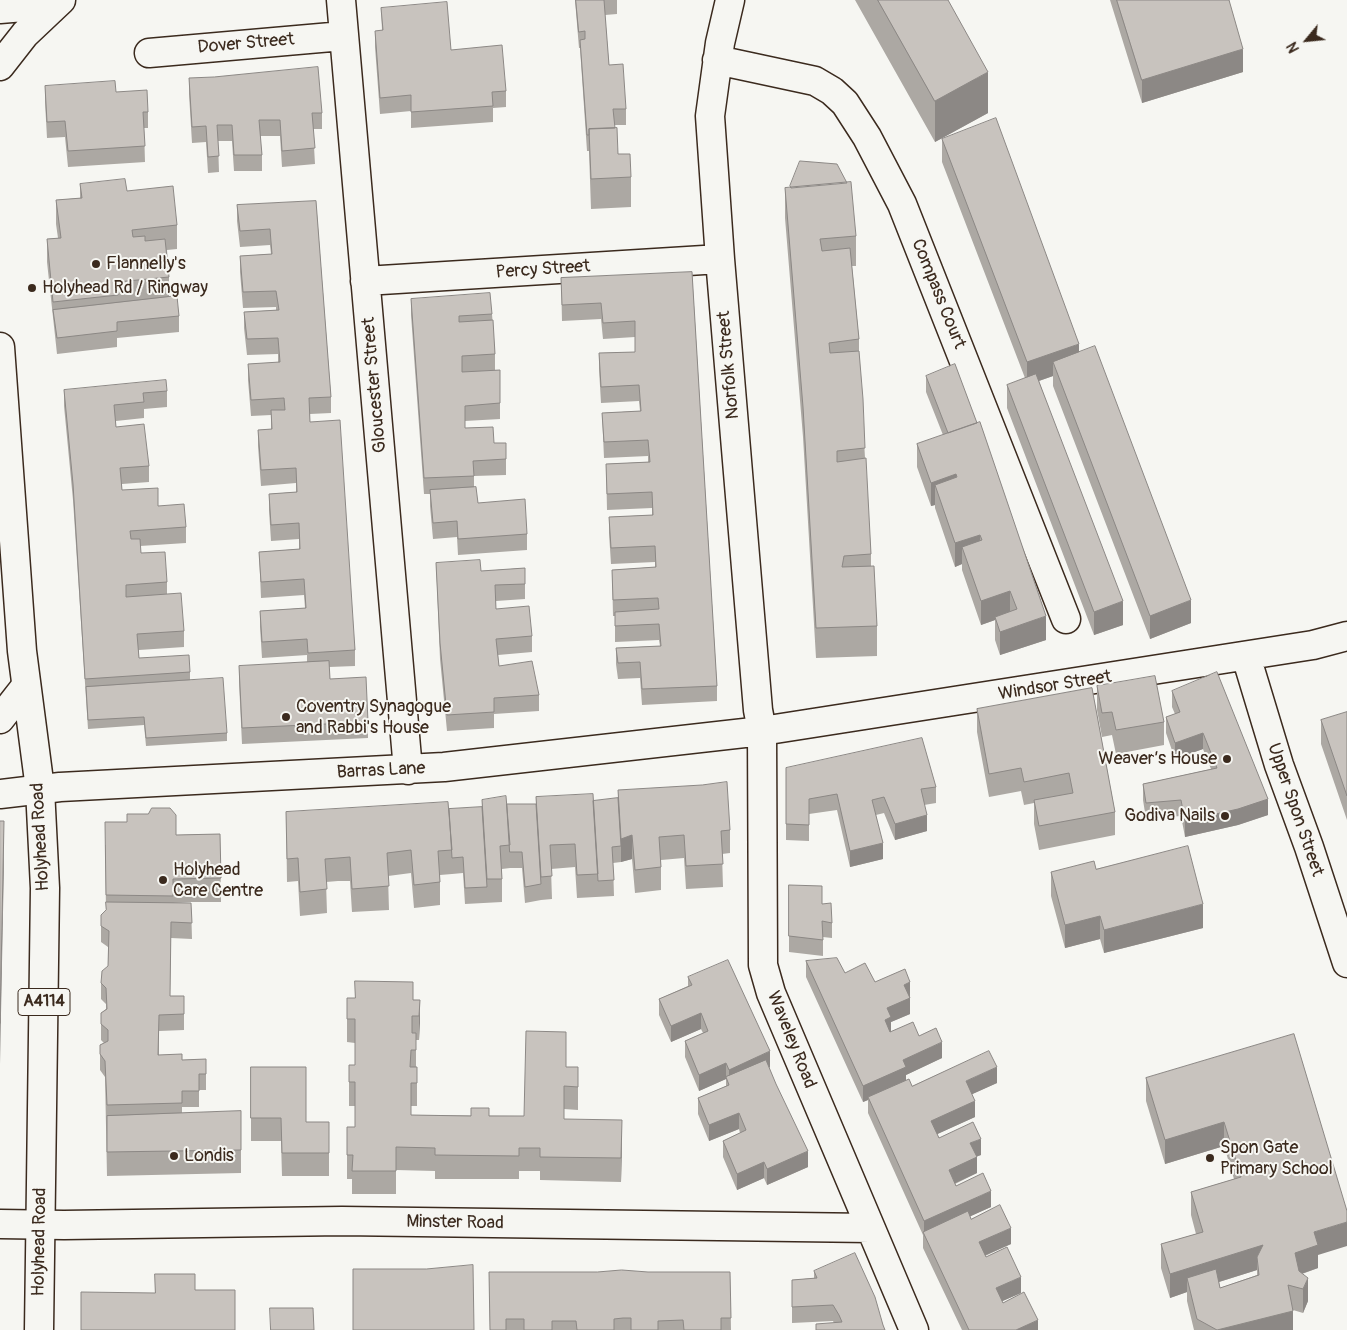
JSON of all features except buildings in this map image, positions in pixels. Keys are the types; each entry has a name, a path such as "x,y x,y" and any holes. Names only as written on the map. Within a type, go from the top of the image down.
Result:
{"main road":[{"path":"0,9 24,7 48,0"},
{"path":"0,66 25,34 61,0"},
{"name":"Gloucester Street","path":"341,0 408,770"},
{"name":"Norfolk Street","path":"730,0 717,60 710,116 720,259 762,731"},
{"name":"Dover Street","path":"148,52 343,36"},
{"name":"Compass Court","path":"717,60 815,81 832,91 845,103 867,137 902,204 1066,619"},
{"name":"Percy Street","path":"366,282 720,259"},
{"name":"Holyhead Road","path":"0,347 22,651 40,789 45,888 39,1330"},
{"name":"Windsor Street","path":"762,731 1246,656 1312,645 1347,636"},
{"name":"Upper Spon Street","path":"1246,656 1279,765 1347,964"},
{"path":"0,719 26,686"},
{"name":"Barras Lane","path":"0,794 60,787 408,770 762,731"},
{"name":"Waveley Road","path":"762,731 763,965 771,993 914,1330"},
{"name":"Minster Road","path":"0,1224 64,1225 342,1221 870,1228"}],"place":[{"name":"Flannelly's","path":"96,264"},
{"name":"Holyhead Rd / Ringway","path":"32,288"},
{"name":"Coventry Synagogue and Rabbi's House","path":"286,717"},
{"name":"Weaver’s House","path":"1227,759"},
{"name":"Godiva Nails","path":"1225,816"},
{"name":"Holyhead Care Centre","path":"163,880"},
{"name":"Londis","path":"174,1156"},
{"name":"Spon Gate Primary School","path":"1210,1158"}]}
